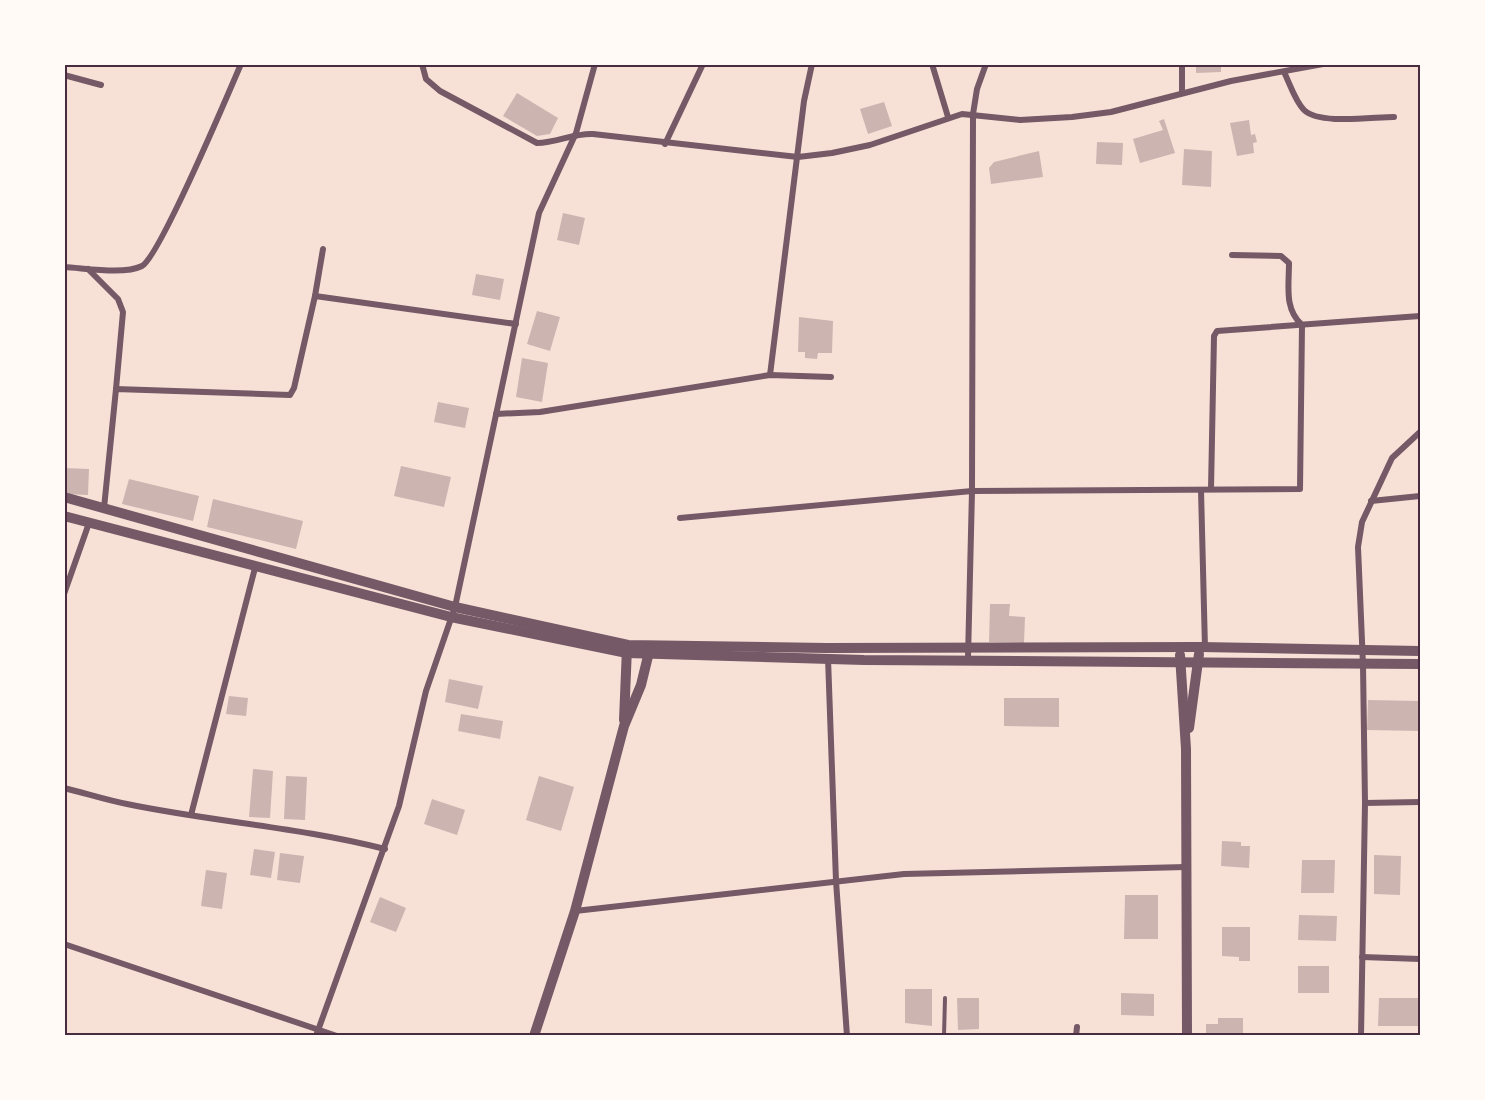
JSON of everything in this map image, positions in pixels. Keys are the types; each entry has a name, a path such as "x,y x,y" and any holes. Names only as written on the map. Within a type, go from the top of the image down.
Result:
{"street":[{"path":"64,267 129,270 144,265 155,250 187,184 241,64"},
{"path":"422,64 426,79 440,91 526,139 551,142 576,133 798,157 870,145 948,117 973,114 1020,120 1111,112 1182,93 1323,64"},
{"path":"317,1033 399,806 426,691 453,612 539,213 576,133 595,64"},
{"path":"665,144 703,64"},
{"path":"770,375 804,101 812,64"},
{"path":"932,64 948,117"},
{"path":"968,653 972,491 973,114 977,89 986,64"},
{"path":"1182,64 1182,93"},
{"path":"1284,72 1305,111 1313,116 1329,119 1394,117"},
{"path":"64,75 101,85"},
{"path":"116,389 290,395 294,388 315,296 323,249"},
{"path":"680,518 972,491 1300,489 1302,325 1294,317 1289,305 1289,263 1281,256 1232,255"},
{"path":"87,268 118,299 123,312 104,508"},
{"path":"315,296 516,324"},
{"path":"1211,489 1215,332 1223,328 1302,325 1420,316"},
{"path":"496,414 540,412 770,375 831,377"},
{"path":"1361,1035 1365,803 1364,664 1358,547 1362,522 1392,459 1420,432"},
{"path":"1186,749 1202,648 1201,490"},
{"path":"1371,501 1420,496"},
{"path":"64,497 453,612"},
{"path":"64,516 255,568 627,649 827,654 1180,648 1420,651"},
{"path":"64,594 89,523"},
{"path":"191,815 255,568"},
{"path":"1180,648 1186,749 1187,1035"},
{"path":"624,726 627,649"},
{"path":"534,1035 575,911 624,726 641,685 650,650"},
{"path":"968,653 1180,661 1420,664"},
{"path":"827,654 836,880 847,1035"},
{"path":"64,788 126,804 290,829 385,849"},
{"path":"1365,803 1420,802"},
{"path":"575,911 836,880 1002,870 1186,867"},
{"path":"64,944 317,1033 337,1035"},
{"path":"1362,957 1420,959"},
{"path":"1076,1035 1077,1028"}],"lane":[{"path":"944,1035 945,998"}],"building":[{"path":"1196,64 1221,64 1221,72 1196,73"},
{"path":"517,93 558,118 550,134 537,136 503,116"},
{"path":"884,102 892,126 868,134 860,109"},
{"path":"1164,119 1175,153 1140,163 1133,139 1163,130 1159,121"},
{"path":"1249,120 1251,135 1255,134 1257,142 1253,143 1254,153 1237,156 1230,123"},
{"path":"1097,142 1123,143 1122,165 1096,164"},
{"path":"1184,149 1212,151 1211,187 1182,185"},
{"path":"1039,151 1043,177 991,184 989,168 994,162"},
{"path":"563,213 585,218 579,245 557,240"},
{"path":"476,274 504,279 500,300 472,295"},
{"path":"537,311 560,317 550,351 527,344"},
{"path":"799,317 833,321 832,353 818,353 817,359 805,358 805,352 798,352"},
{"path":"522,358 548,363 542,402 516,397"},
{"path":"438,402 469,408 465,428 434,422"},
{"path":"401,466 451,477 444,507 394,496"},
{"path":"64,468 89,469 88,495 64,494"},
{"path":"129,479 199,496 193,521 122,504"},
{"path":"213,499 303,521 296,549 207,527"},
{"path":"990,604 1010,604 1009,616 1025,617 1024,643 989,642"},
{"path":"449,679 483,686 478,709 445,702"},
{"path":"229,696 248,698 246,716 226,714"},
{"path":"1004,698 1059,698 1059,727 1004,726"},
{"path":"1368,700 1420,701 1420,731 1367,730"},
{"path":"461,714 503,721 500,739 458,731"},
{"path":"253,769 273,771 270,818 249,817"},
{"path":"286,776 307,777 305,820 284,819"},
{"path":"539,776 574,787 561,831 526,820"},
{"path":"432,799 465,810 457,835 424,824"},
{"path":"1222,841 1241,842 1241,846 1250,846 1249,868 1221,866"},
{"path":"254,849 275,852 271,878 250,875"},
{"path":"280,853 304,856 300,883 277,880"},
{"path":"1374,855 1401,856 1400,895 1374,894"},
{"path":"1302,860 1335,860 1334,893 1301,893"},
{"path":"206,870 227,873 222,909 201,906"},
{"path":"1125,895 1158,895 1158,939 1124,939"},
{"path":"380,897 406,908 396,932 370,922"},
{"path":"1299,915 1337,916 1336,941 1298,940"},
{"path":"1222,927 1250,927 1250,961 1239,961 1239,957 1222,956"},
{"path":"1298,966 1329,966 1329,993 1298,993"},
{"path":"905,989 932,989 932,1026 905,1023"},
{"path":"1121,993 1154,994 1154,1016 1121,1015"},
{"path":"957,998 979,998 979,1029 958,1030"},
{"path":"1379,998 1420,998 1420,1026 1378,1026"},
{"path":"1218,1018 1243,1018 1243,1036 1206,1036 1206,1024 1218,1024"}]}
